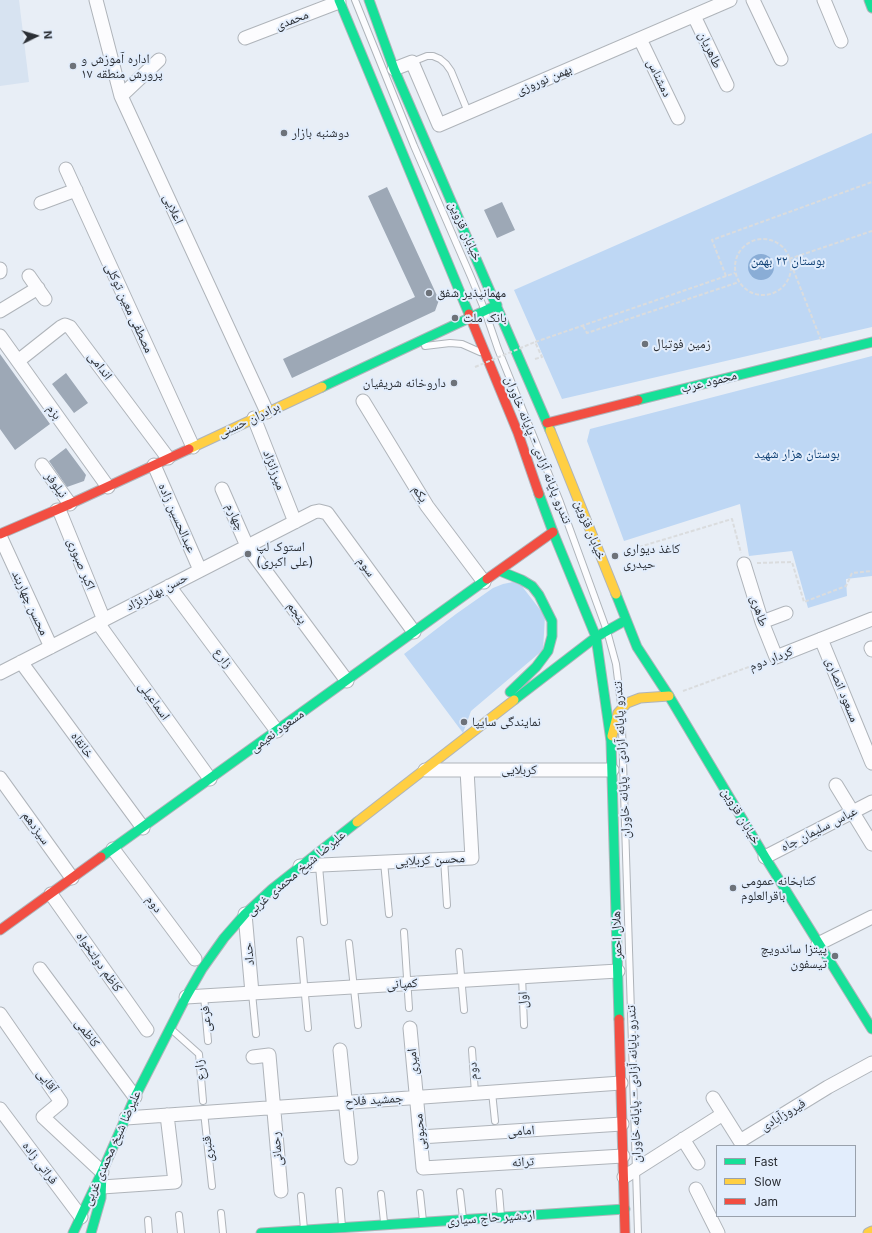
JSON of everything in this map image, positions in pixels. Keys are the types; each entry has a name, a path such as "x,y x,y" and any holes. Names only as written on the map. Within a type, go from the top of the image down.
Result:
{"main road":[{"name":"خیابان قزوین","path":"369,0 394,69 547,423 637,647 669,696 818,944 872,1029"},
{"path":"869,0 872,8"},
{"name":"خیابان قزوین","path":"339,1 518,433 553,532 596,637"},
{"name":"برادران حسنی","path":"0,537 255,419 470,316 497,305"},
{"name":"محمود عرب","path":"547,423 872,342"},
{"name":"مسعود نعیمی","path":"1,927 51,894 553,532"},
{"path":"465,739 543,659 548,651 552,636 552,622 539,595 532,586 500,571"},
{"name":"علیرضا شیخ محمدی غربی","path":"73,1233 135,1097 186,997 202,969 224,938 245,914 300,866 596,637 626,620"},
{"name":"هلال احمر","path":"596,637 611,741 625,1233"},
{"path":"611,741 618,713 627,703 640,698 669,696"},
{"path":"91,1233 101,1198 102,1172"},
{"name":"اردشیر حاج سیاری","path":"261,1233 348,1229 384,1225 429,1224 501,1217 625,1209"},
{"path":"868,1233 872,1230"}],"street":[{"name":"اعلایی","path":"96,0 121,96 267,412"},
{"path":"753,0 781,59"},
{"path":"824,0 841,41"},
{"name":"محمدی","path":"245,38 339,1"},
{"name":"بهمن نوروزی","path":"412,62 439,125 694,16 722,2"},
{"name":"طاهریان","path":"694,16 727,85"},
{"name":"دمشناس","path":"640,39 678,118"},
{"path":"121,96 159,60"},
{"path":"394,69 412,62"},
{"name":"مصطفی معین توکلی","path":"66,169 193,447"},
{"path":"41,203 76,190"},
{"path":"29,276 45,299"},
{"path":"0,311 38,288"},
{"name":"اندامی","path":"18,362 61,327 66,325 70,327 168,458"},
{"name":"بزم","path":"0,336 108,486"},
{"name":"یکم","path":"363,401 427,506 484,582"},
{"name":"ميرزانژاد","path":"255,419 295,522"},
{"name":"نیلوفر","path":"42,465 62,509"},
{"name":"عبدالحسین زاده","path":"154,466 200,570"},
{"name":"چهارم","path":"222,489 247,546"},
{"name":"اکبر صبوری","path":"62,509 101,621"},
{"name":"سوم","path":"314,512 323,511 327,513 414,632"},
{"name":"حسن بهادرنژاد","path":"0,673 314,512"},
{"name":"محسن چهاربند","path":"0,537 51,647"},
{"name":"پنجم","path":"247,546 347,681"},
{"name":"طاهری","path":"744,564 762,622 776,657"},
{"name":"زارع","path":"169,586 277,731"},
{"path":"762,622 786,613"},
{"name":"کردار دوم","path":"776,657 872,619"},
{"name":"اسماعیلی","path":"101,621 210,779"},
{"name":"مسعود انصاری","path":"821,639 872,763"},
{"name":"خانقاه","path":"21,662 143,828"},
{"name":"کربلایی","path":"425,770 612,770"},
{"name":"محسن کربلایی","path":"300,866 472,858 467,770"},
{"name":"سیزدهم","path":"0,778 72,878"},
{"path":"836,785 872,844"},
{"name":"عباس سلیمان جاه","path":"765,857 872,802"},
{"name":"دوم","path":"112,849 195,959"},
{"name":"کاظم دولتخواه","path":"51,894 147,1030"},
{"name":"حداد","path":"245,914 252,993"},
{"path":"818,944 872,917"},
{"name":"کاظمی","path":"40,970 135,1097"},
{"name":"کمپانی","path":"186,997 618,970"},
{"name":"آقایی","path":"0,1014 61,1102 43,1117 102,1172"},
{"name":"امیری","path":"410,1028 416,1097"},
{"path":"340,1050 351,1158"},
{"name":"رحمانی","path":"253,1057 269,1055 281,1191"},
{"name":"فیروزآبادی","path":"723,1114 740,1141 828,1087 872,1063"},
{"name":"جمشید فلاح","path":"126,1118 167,1115 204,1107 273,1107 621,1082"},
{"name":"محبوبی","path":"416,1097 423,1168"},
{"path":"624,1177 723,1114 713,1098"},
{"name":"فراتی زاده","path":"0,1109 81,1217"},
{"path":"102,1187 175,1182 167,1115"},
{"name":"امامی","path":"420,1137 622,1124"},
{"path":"684,1139 698,1163"},
{"name":"ترانه","path":"423,1168 623,1156"},
{"path":"696,1190 718,1233"}],"lane":[{"name":"تندرو پایانه آزادی - پایانه خاوران","path":"355,0 414,146 485,311 498,350 560,502 607,631 616,664 621,698 638,1233"},
{"path":"412,62 427,56 434,56 446,64 451,71 468,112"},
{"path":"62,509 255,419 414,348 450,343 462,344 486,354"},
{"path":"444,859 447,905"},
{"path":"384,862 389,914"},
{"path":"319,866 324,922"},
{"path":"404,932 409,1008"},
{"path":"300,940 308,1028"},
{"path":"349,944 358,1025"},
{"path":"460,952 464,1010"},
{"name":"اول","path":"522,976 524,1024"},
{"path":"252,993 256,1034"},
{"name":"فرعی","path":"204,996 208,1042"},
{"name":"زارع","path":"170,1028 199,1054 204,1107"},
{"name":"دوم","path":"472,1050 475,1093"},
{"path":"492,1092 494,1121"},
{"name":"قنبری","path":"204,1107 212,1186"},
{"path":"339,1191 348,1229"},
{"path":"460,1192 463,1220"},
{"path":"499,1192 501,1217"},
{"path":"420,1193 429,1224"},
{"path":"381,1194 384,1225"},
{"path":"301,1196 304,1230"},
{"path":"221,1213 223,1233"},
{"path":"179,1215 181,1233"},
{"path":"148,1220 149,1233"}],"path":[{"path":"726,276 712,240 872,182"},
{"path":"789,259 872,231"},
{"path":"790,263 790,272 787,281 781,288 773,293 763,295 746,289 739,282 735,273 737,254 743,246 750,241 768,239 783,247 789,259 826,354"},
{"path":"475,367 535,342 735,273"},
{"path":"583,326 587,333 739,282"},
{"path":"535,342 542,357"},
{"path":"639,547 732,518 744,564 792,562 804,602 846,586 852,573 872,571"},
{"name":"کردار دوم","path":"669,696 776,657"}],"shaded area":[{"path":"0,0 19,0 29,82 0,86"},
{"path":"761,254 770,258 774,267 770,276 761,280 752,276 748,267 752,258"}],"green space":[{"name":"بوستان ۲۲ بهمن","path":"872,133 872,327 562,399 514,290"},
{"name":"بوستان هزار شهید","path":"872,356 872,576 846,579 847,596 808,608 792,551 749,556 740,504 624,541 587,441 590,429"},
{"path":"513,582 521,585 545,616 543,650 471,711 463,733 404,654 493,588"}],"building":[{"path":"387,187 439,300 435,311 292,378 283,359 415,297 368,196"},
{"path":"502,202 515,230 497,238 484,210"},
{"path":"0,354 50,424 15,450 0,429"},
{"path":"66,373 88,403 74,413 52,384"},
{"path":"66,448 86,475 84,481 67,487 49,461"}],"traffic: fast":[{"path":"339,0 469,314"},
{"path":"369,0 394,69 550,430"},
{"path":"869,0 872,8"},
{"path":"322,387 497,305"},
{"path":"638,400 872,342"},
{"path":"539,494 596,637 611,741 619,1019"},
{"path":"500,571 532,586 539,595 552,621 552,636 548,651 536,667 510,692"},
{"path":"101,857 487,579"},
{"path":"616,594 637,647 669,696 765,857 872,1029"},
{"path":"514,700 596,637 626,620"},
{"path":"73,1233 135,1097 202,969 224,938 245,914 272,889 357,822"},
{"path":"91,1233 101,1198 102,1172"},
{"path":"261,1233 625,1209"}],"traffic: slow":[{"path":"189,449 322,387"},
{"path":"550,430 616,594"},
{"path":"612,736 618,713 627,703 640,698 669,696"},
{"path":"357,822 514,700"},
{"path":"868,1233 872,1231"}],"traffic: jam":[{"path":"469,314 518,433 539,494"},
{"path":"547,423 638,400"},
{"path":"0,534 70,504 189,449"},
{"path":"487,579 553,532"},
{"path":"0,930 101,857"},
{"path":"619,1019 625,1233"}],"place":[{"name":"اداره آموزش و پرورش منطقه ۱۷","path":"73,66"},
{"name":"دوشنبه بازار","path":"284,133"},
{"name":"مهمانپذیر شفق","path":"429,293"},
{"name":"بانک ملت","path":"455,318"},
{"name":"زمین فوتبال","path":"645,344"},
{"name":"داروخانه شریفیان","path":"454,383"},
{"name":"استوک لپ (علی اکبری)","path":"248,554"},
{"name":"کاغذ دیواری حیدری","path":"615,556"},
{"name":"نمایندگی سایپا","path":"464,722"},
{"name":"کتابخانه عمومی باقرالعلوم","path":"733,888"},
{"name":"پیتزا ساندویچ تیسفون","path":"835,956"}]}
